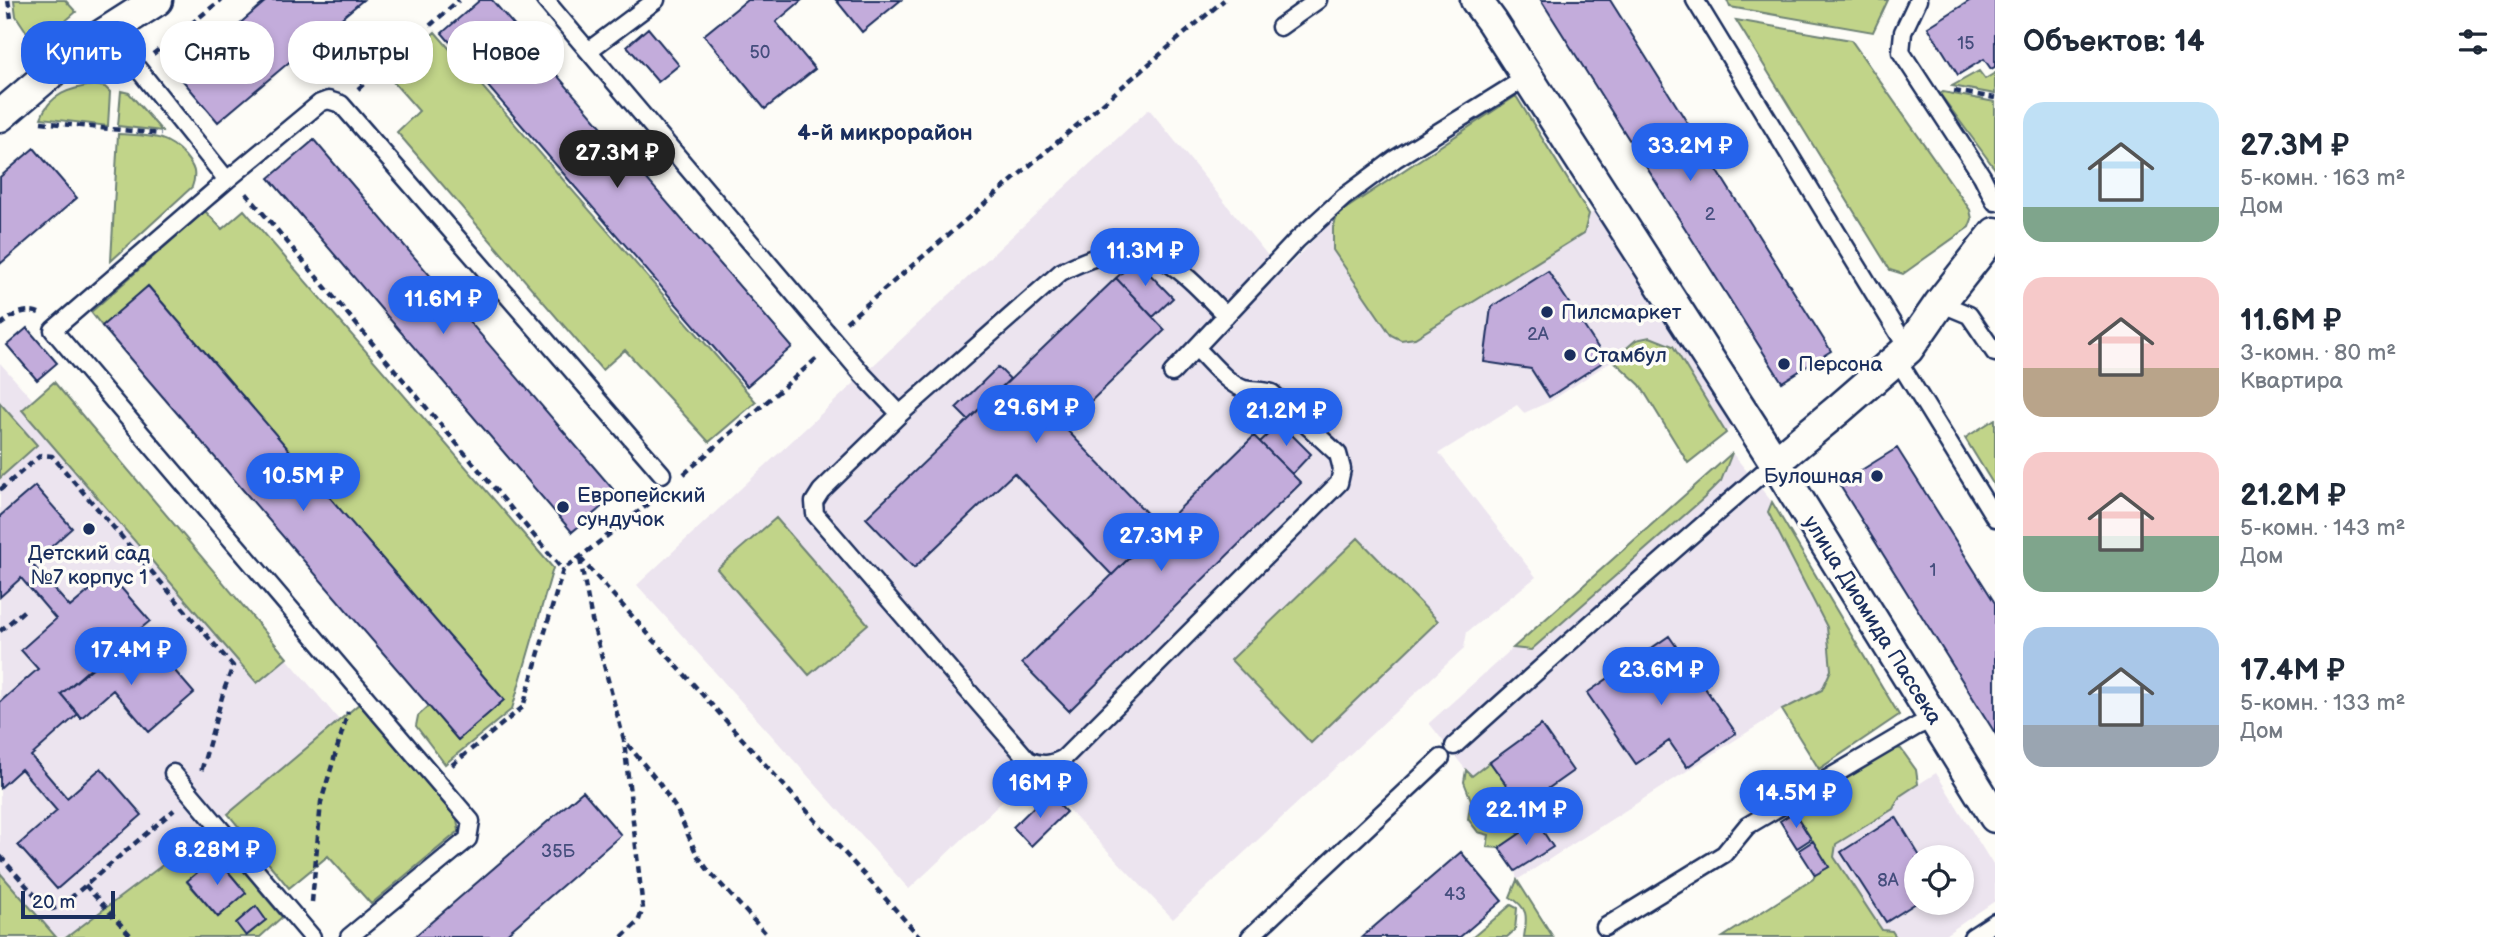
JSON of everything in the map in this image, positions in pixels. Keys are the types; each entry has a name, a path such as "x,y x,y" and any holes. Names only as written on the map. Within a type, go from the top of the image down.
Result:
{"street":[{"path":"122,21 156,0"},
{"name":"улица Диомида Пассека","path":"1476,0 1774,462 1995,817"},
{"path":"0,116 38,84"},
{"path":"1774,462 1902,354 1995,233"}],"lane":[{"path":"545,0 900,414"},
{"path":"588,51 656,0"},
{"path":"1280,27 1318,0"},
{"path":"1695,0 1995,518"},
{"path":"1918,0 1903,32 1901,52 1982,176 1995,202"},
{"path":"1172,373 1297,240 1344,197 1395,159 1527,77"},
{"path":"146,79 229,178"},
{"path":"349,937 468,839 471,821 53,330 229,178 320,103 328,100 341,104 662,474"},
{"path":"1196,348 1235,385 1247,390 1261,389 1272,393 1338,454 1342,468 1339,483 1073,748 1053,764 1039,765 1028,761 815,514 814,502 821,491 900,414 1061,272 1087,259 1133,251 1165,260 1194,282 1226,316"},
{"path":"1940,303 1969,315 1995,353"},
{"path":"1454,746 1601,612 1671,555 1774,462"},
{"path":"1605,928 1724,855 1746,826 1917,726 1934,719"},
{"path":"1250,937 1441,758"},
{"path":"173,773 310,936"},
{"path":"1972,937 1995,922"}],"path":[{"path":"8,0 11,18"},
{"path":"146,59 221,0"},
{"path":"341,104 459,0"},
{"path":"682,477 821,354 830,335 1224,0"},
{"path":"37,121 193,138"},
{"path":"229,178 563,570"},
{"path":"0,325 15,314 34,311 53,330"},
{"path":"0,490 40,455 52,456 233,666 203,768 192,795 60,907 52,909 40,901 0,856"},
{"path":"445,771 523,707 563,570 662,494"},
{"path":"580,558 592,620 624,740 643,909 638,922 622,937"},
{"path":"580,558 920,937"},
{"path":"0,631 27,608"},
{"path":"310,936 321,802 348,713 352,681"},
{"path":"624,740 677,810 708,870 769,937"},
{"path":"85,886 132,937"}],"shaded area":[{"path":"1149,109 1282,273 1338,214 1333,228 1401,340 1415,338 1584,233 1589,214 1601,210 1736,424 1688,463 1640,385 1613,360 1551,401 1524,413 1517,405 1439,453 1536,577 1467,632 1464,648 1173,919 1033,773 909,889 637,585"},
{"name":"Детский сад №7 корпус 1","path":"0,363 33,400 54,382 339,720 209,830 67,937 0,937"},
{"path":"1732,453 1772,502 1899,715 1819,769 1782,710 1517,880 1515,871 1499,848 1487,847 1489,835 1478,832 1468,819 1471,800 1464,782 1466,770 1429,723 1513,648 1531,650 1704,498 1721,481"},
{"path":"1936,773 1995,868 1995,901 1942,937 1896,937 1892,931 1882,931 1834,857 1836,845 1893,809 1900,796"}],"green space":[{"path":"14,0 65,0 76,12 65,21 21,21 21,24 16,16"},
{"path":"1727,0 1888,0 1873,32 1730,7"},
{"path":"1736,20 1851,40 1970,210 1972,219 1969,227 1903,274 1890,270"},
{"path":"435,32 447,46 447,84 480,84 756,402 709,442 625,350 602,370 397,132 419,111 395,84 433,84"},
{"path":"1979,71 1985,79 1995,73 1995,94 1952,86"},
{"path":"94,85 105,87 110,92 108,126 41,118 55,98 77,88"},
{"path":"121,91 129,93 162,131 118,126"},
{"path":"1943,92 1995,102 1995,169 1940,94"},
{"path":"1516,96 1589,214 1584,233 1415,338 1401,340 1391,335 1333,250 1333,228 1338,214"},
{"path":"118,134 155,137 170,143 191,164 194,178 192,187 111,261"},
{"path":"244,210 553,568 512,709 445,764 416,726 418,716 429,706 458,740 504,700 149,287 102,326 91,312 205,211 222,229"},
{"path":"1650,337 1673,346 1726,433 1688,463 1640,385 1613,360 1636,340"},
{"path":"54,382 287,658 257,683 22,410"},
{"path":"0,403 37,445 0,478"},
{"path":"1995,419 1995,487 1965,438"},
{"path":"1732,453 1721,481 1704,498 1531,650 1513,648"},
{"path":"1772,502 1899,715 1819,769 1782,710 1822,690 1831,670 1827,627 1768,512"},
{"path":"776,518 868,624 809,675 717,569"},
{"path":"1358,538 1438,621 1311,743 1231,660"},
{"path":"359,704 457,819 459,831 371,904 328,856 289,888 228,814"},
{"path":"1894,748 1901,749 1916,770 1918,784 1900,796 1893,809 1836,844 1834,857 1882,930 1892,931 1896,937 1723,937 1829,867 1794,812"},
{"path":"1490,762 1522,807 1506,808 1508,823 1519,835 1499,848 1487,847 1489,835 1478,832 1468,819 1471,800 1464,782 1466,770 1472,776"},
{"path":"209,830 282,917 260,937 67,937","holes":["216,857 246,893 218,917 187,882"]},
{"path":"0,873 56,937 0,937"},
{"path":"1517,880 1553,937 1524,937 1524,909 1510,897"},
{"path":"1511,905 1517,908 1515,930 1507,937 1473,937"}],"building":[{"path":"267,0 363,0 338,21 288,21 288,63 274,75 274,21 243,21"},
{"path":"480,0 492,0 510,21 456,21"},
{"path":"747,0 802,0 776,22 815,69 765,109 704,35"},
{"path":"836,0 901,0 862,32"},
{"path":"1541,0 1610,0 1831,351 1782,382"},
{"path":"1971,0 1995,0 1995,67 1991,69 1984,59 1958,75 1928,27"},
{"path":"648,28 679,65 658,82 627,46"},
{"path":"564,83 792,347 747,386 486,84"},
{"path":"186,84 263,84 218,122"},
{"path":"314,140 617,494 572,532 269,178"},
{"path":"34,148 77,198 0,264 0,177"},
{"path":"1136,260 1173,298 1153,317 1116,278"},
{"path":"1548,271 1606,360 1549,397 1531,369 1484,362 1491,307"},
{"path":"1116,278 1165,330 1064,427 1160,527 1112,575 1014,473 914,568 866,518"},
{"path":"148,286 504,700 458,740 102,326"},
{"path":"27,328 57,363 37,380 7,345"},
{"path":"998,367 1010,379 968,420 956,408"},
{"path":"1280,423 1311,454 1292,474 1260,442"},
{"path":"1254,436 1301,483 1069,711 1022,663"},
{"path":"1897,448 1995,603 1995,733 1839,484"},
{"path":"35,486 72,528 32,564 70,607 109,574 150,621 61,694 78,714 31,756 67,798 101,768 142,815 57,889 18,845 57,811 21,769 0,788 0,702 38,669 21,650 56,619 21,578 0,597 0,516"},
{"path":"1669,636 1736,733 1687,767 1669,741 1636,764 1587,693"},
{"path":"115,647 133,668 156,649 194,693 149,732 113,690 81,718 61,694"},
{"path":"1541,725 1573,771 1522,807 1490,762"},
{"path":"583,791 621,835 503,937 414,937"},
{"path":"1048,793 1066,812 1031,846 1013,827"},
{"path":"1794,812 1811,839 1797,848 1780,821"},
{"path":"1896,817 1913,845 1904,845 1904,911 1886,922 1841,852"},
{"path":"1537,822 1553,847 1515,871 1499,848"},
{"path":"1813,841 1829,867 1815,875 1799,850"},
{"path":"1461,852 1502,901 1460,937 1362,937"},
{"path":"216,857 246,893 218,917 187,881"},
{"path":"256,906 266,920 246,936 236,923"}],"place":[{"name":"Пилсмаркет","path":"1547,312"},
{"name":"Стамбул","path":"1570,355"},
{"name":"Персона","path":"1784,364"},
{"name":"Булошная","path":"1877,476"},
{"name":"Европейский сундучок","path":"563,507"},
{"name":"Детский сад №7 корпус 1","path":"89,529"}],"district":[{"name":"4-й микрорайон","path":"885,132"}]}
